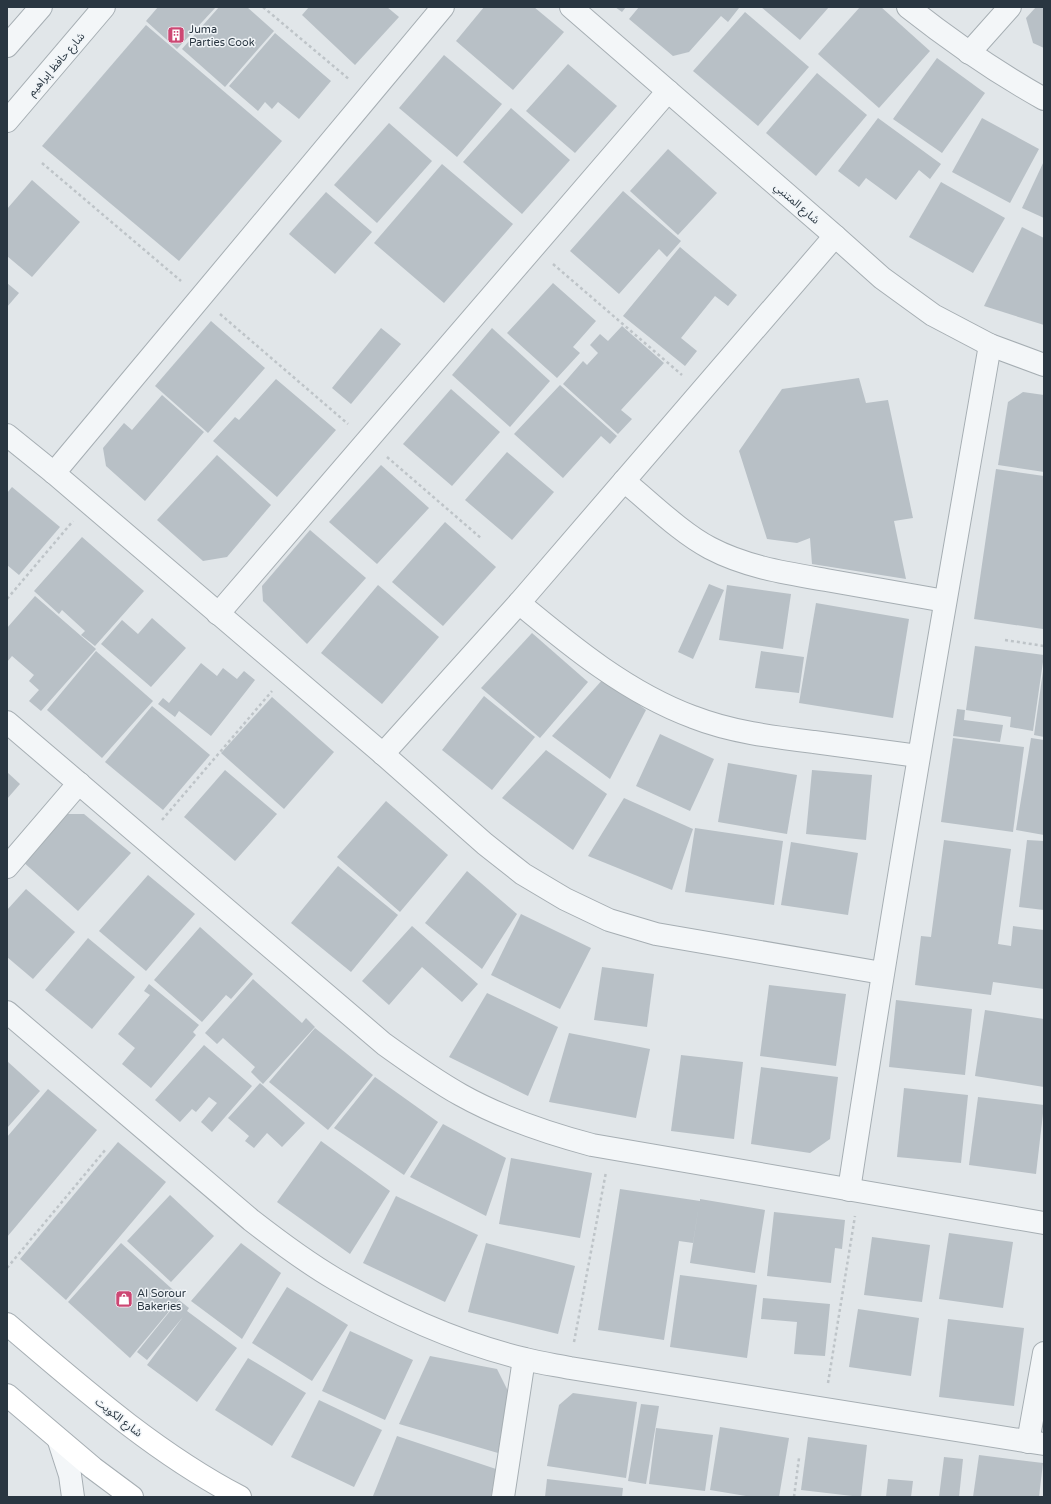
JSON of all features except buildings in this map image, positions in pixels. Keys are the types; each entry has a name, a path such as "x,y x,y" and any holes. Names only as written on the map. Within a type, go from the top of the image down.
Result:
{"main road":[{"name":"شارع الكويت","path":"7,1324 86,1392 135,1431 186,1466 240,1497"},
{"path":"7,1395 93,1468 132,1497"}],"street":[{"path":"7,46 41,7"},
{"name":"شارع حافظ إبراهيم","path":"7,121 104,7"},
{"path":"54,473 442,7"},
{"name":"شارع المتنبي","path":"571,7 882,278 933,315 990,345 1044,365"},
{"path":"908,7 969,53 1044,99"},
{"path":"969,53 1010,7"},
{"path":"218,614 668,90"},
{"path":"383,754 519,603 835,236"},
{"path":"854,1191 882,973 918,756 990,345"},
{"path":"7,435 54,473 383,754 485,844 523,874 565,899 609,920 656,934 882,973"},
{"path":"624,481 685,531 708,547 733,559 759,567 787,573 945,601"},
{"path":"519,603 566,642 614,676 652,698 692,717 735,730 780,738 918,756"},
{"path":"7,722 384,1044 421,1072 462,1096 504,1116 547,1133 611,1149 1044,1223"},
{"path":"7,867 79,783"},
{"path":"7,1012 251,1220 293,1251 334,1279 380,1304 475,1344 524,1359 570,1368 1036,1443 1044,1353"},
{"path":"503,1497 524,1359"},
{"path":"60,1441 70,1475 73,1497"}],"path":[{"path":"263,7 369,95"},
{"path":"42,163 482,539"},
{"path":"533,247 701,391"},
{"path":"7,599 89,503"},
{"path":"1005,640 1044,646"},
{"path":"145,840 288,673"},
{"path":"570,1368 611,1149"},
{"path":"7,1268 106,1150"},
{"path":"824,1409 854,1191"},
{"path":"794,1497 799,1458"}],"place":[{"name":"Juma Parties Cook","path":"176,35"},
{"name":"Al Sorour Bakeries","path":"124,1299"}]}
